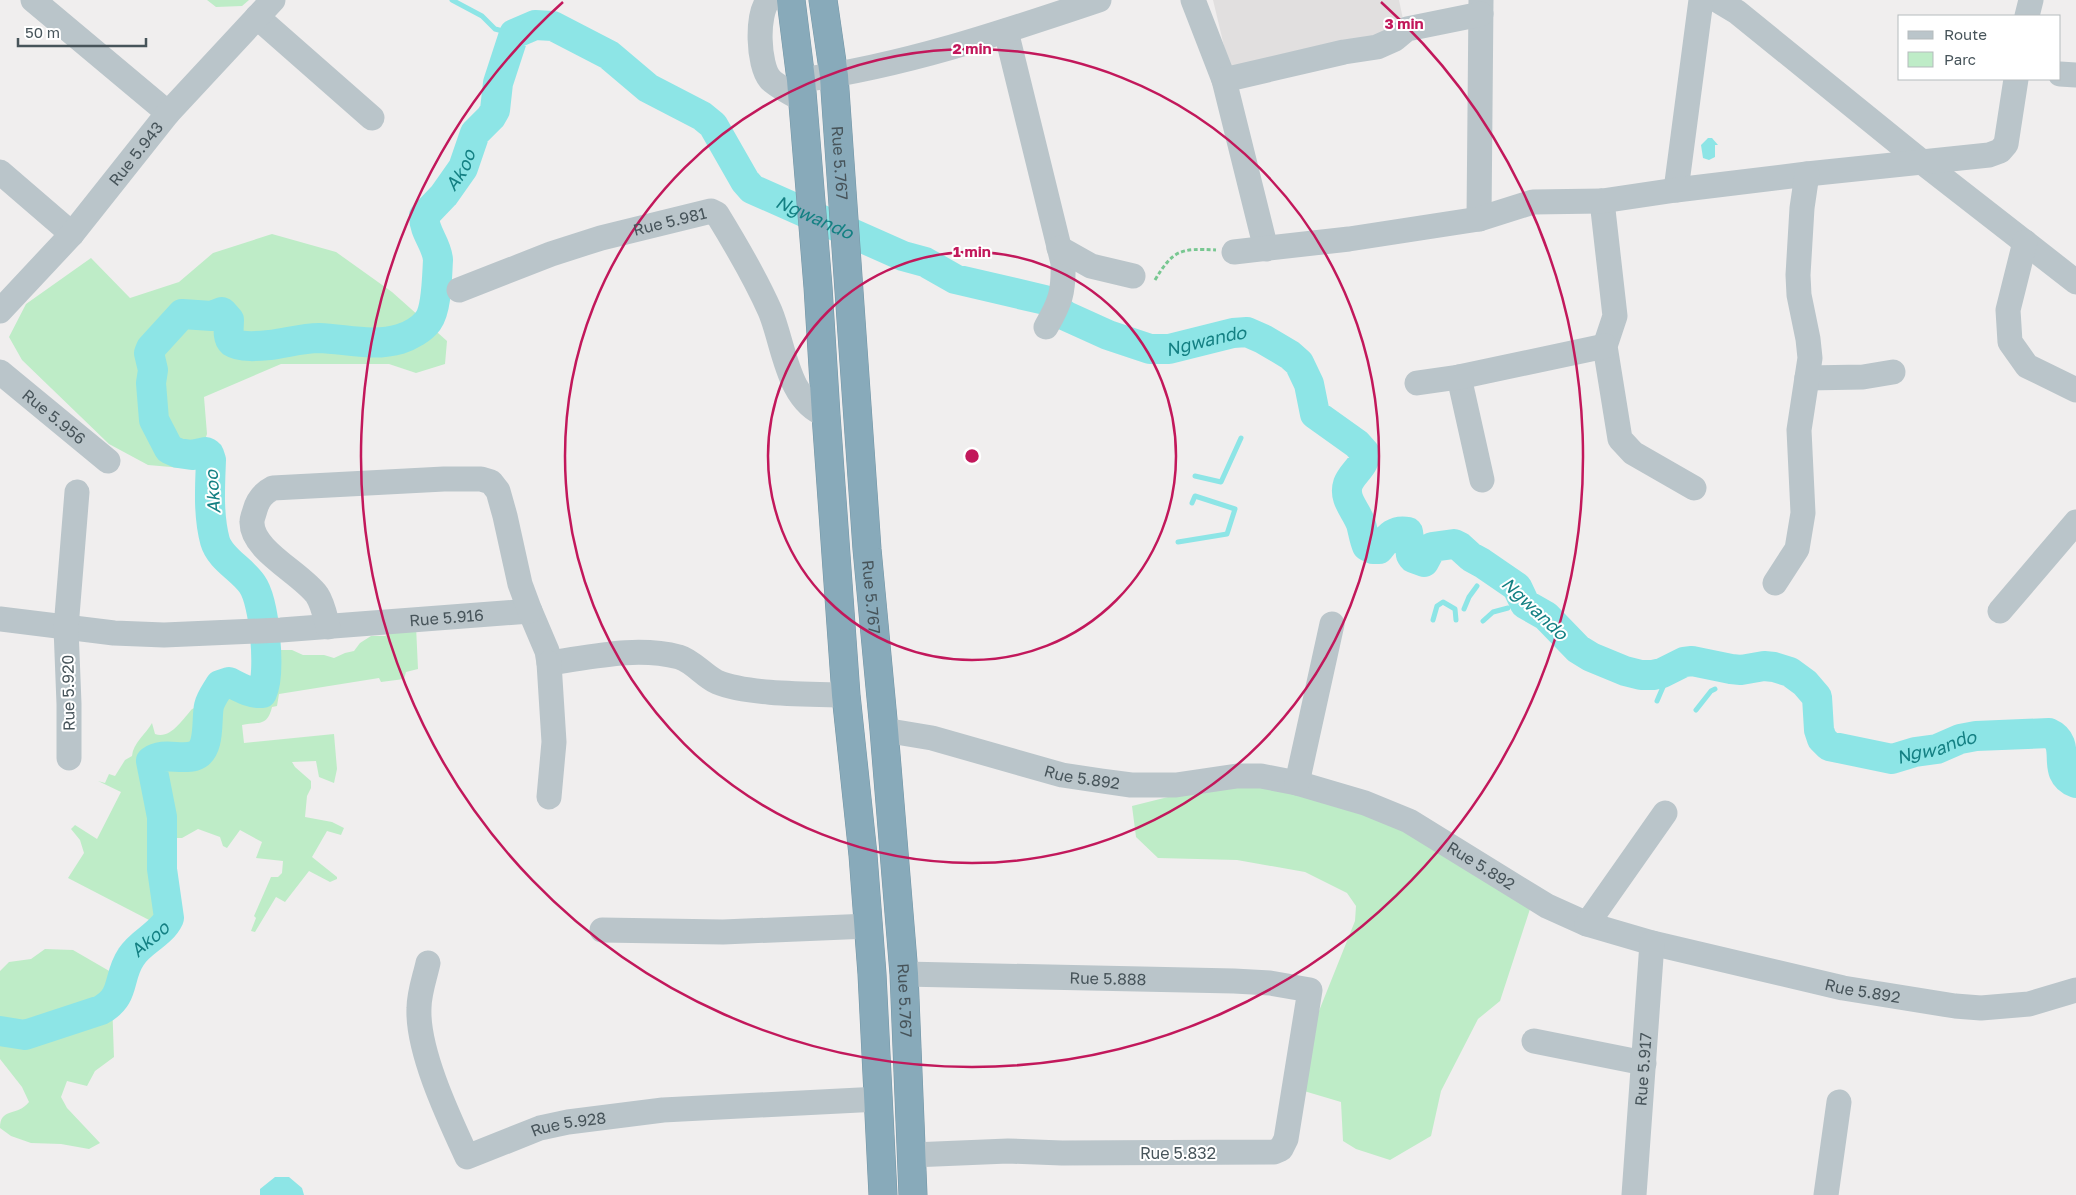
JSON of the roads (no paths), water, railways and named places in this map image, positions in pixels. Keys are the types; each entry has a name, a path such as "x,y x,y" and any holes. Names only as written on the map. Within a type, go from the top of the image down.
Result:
{"highway":[{"path":"791,0 802,90 818,287 846,695 868,926 883,1195"},
{"name":"Rue 5.767","path":"823,0 834,76 866,549 884,730 904,974 913,1195"}],"street":[{"path":"33,0 168,113"},
{"path":"769,0 762,14 760,53 770,79 802,90 834,76 947,49 1098,0"},
{"path":"1193,0 1224,80 1266,249"},
{"path":"1676,190 1701,0"},
{"path":"1717,0 1737,12 1922,162 2076,282"},
{"path":"2027,15 2031,0"},
{"path":"1224,80 1344,52 1377,47 1395,39 1407,29 1481,7 1478,219"},
{"path":"265,8 372,118"},
{"name":"Rue 5.943","path":"0,311 72,234 168,113 265,8"},
{"path":"1006,31 1063,263 1064,284 1061,299 1046,327"},
{"path":"2061,74 2076,75"},
{"path":"1234,252 1349,239 1478,219 1532,202 1602,202 1676,190 1807,174 1989,155 2000,151 2006,144 2016,80"},
{"path":"0,172 72,234"},
{"path":"1775,583 1797,550 1803,513 1799,430 1807,378 1809,348 1799,295 1798,275 1802,208 1807,174"},
{"path":"1602,202 1615,316 1605,346 1620,439 1633,454 1694,488"},
{"name":"Rue 5.981","path":"459,290 551,254 601,238 711,211 717,214 749,269 770,312 784,356 796,385 808,405 826,415"},
{"path":"2024,242 2008,310 2010,342 2027,366 2076,390"},
{"path":"1059,248 1091,266 1144,278"},
{"path":"1417,383 1459,377 1605,346"},
{"name":"Rue 5.956","path":"0,372 108,461"},
{"path":"1807,378 1862,377 1893,372"},
{"path":"1459,377 1482,480"},
{"path":"328,627 318,596 306,582 264,547 256,536 252,522 257,502 264,493 273,488 444,479 481,479 491,482 498,491 520,584 547,651 554,742 549,797"},
{"name":"Rue 5.920","path":"68,758 69,704 66,628 77,492"},
{"path":"2000,611 2076,522"},
{"name":"Rue 5.916","path":"0,619 114,633 164,635 328,627 530,611"},
{"path":"1297,783 1332,624"},
{"path":"549,663 627,652 643,653 679,658 717,682 734,687 754,690 846,695"},
{"name":"Rue 5.892","path":"884,730 932,738 1062,775 1102,782 1131,785 1176,785 1237,776 1261,776 1297,783 1365,803 1409,821 1547,906 1586,924 1652,943 1843,988 1955,1006 1981,1008 2019,1006 2076,990"},
{"path":"1586,924 1665,813"},
{"path":"602,930 723,932 868,926"},
{"name":"Rue 5.917","path":"1634,1195 1652,943"},
{"name":"Rue 5.928","path":"428,962 419,1007 420,1026 427,1055 448,1116 467,1156 540,1128 578,1121 663,1110 879,1099"},
{"name":"Rue 5.888","path":"904,974 1234,980 1270,983 1310,990"},
{"name":"Rue 5.832","path":"912,1155 1008,1151 1062,1153 1274,1152 1281,1149 1286,1139 1310,990"},
{"path":"1534,1041 1644,1063"},
{"path":"1826,1195 1839,1102"}],"water":[{"path":"1708,138 1712,138 1718,145 1715,145 1715,157 1709,160 1703,158 1701,145"},
{"path":"275,1177 289,1177 302,1188 304,1195 260,1195 260,1189"}],"waterway":[{"path":"452,0 482,16 495,29 514,34"},
{"name":"Ngwando","path":"0,1031 25,1035 101,1010 114,999 118,993 127,965 135,951 161,929 169,918 162,869 162,817 151,761 161,757 189,757 199,753 203,748 207,734 209,706 220,685 229,682 249,691 262,693 265,684 265,638 257,593 248,579 221,553 215,541 210,511 211,460 209,454 206,452 192,455 178,453 169,449 154,420 151,383 153,370 149,353 151,348 182,314 212,316 222,312 229,320 230,340 245,346 270,345 319,338 370,342 390,341 408,336 422,327 428,321 433,309 438,260 426,228 424,216 444,195 463,168 475,133 491,117 495,110 498,83 514,34 535,25 553,26 609,55 648,88 702,116 713,125 745,181 752,189 903,256 925,262 955,279 1045,300 1066,316 1108,335 1150,349 1169,349 1233,333 1247,332 1290,355 1299,363 1309,384 1315,414 1357,444 1365,453 1361,465 1348,484 1347,495 1361,524 1367,546 1379,549 1395,533 1408,532 1411,555 1413,558 1424,562 1432,547 1454,544 1517,587 1525,604 1546,616 1578,649 1591,657 1625,671 1641,675 1662,673 1684,662 1692,661 1731,669 1741,670 1764,666 1790,672 1805,683 1817,697 1819,730 1822,739 1829,746 1892,759 1915,752 1937,749 1960,739 1976,736 2049,733 2060,744 2064,773 2076,783"},
{"path":"1195,476 1221,482 1241,438"},
{"path":"1178,542 1227,534 1235,509 1195,496 1192,503"},
{"path":"1464,609 1469,597 1477,586"},
{"path":"1433,620 1437,606 1443,602 1455,609 1456,620"},
{"path":"1483,621 1493,612 1508,608"},
{"path":"1657,701 1666,680 1669,678"},
{"path":"1696,710 1711,691 1715,689"}],"water label":[{"name":"Akoo","path":"458,169"},
{"name":"Akoo","path":"212,492"},
{"name":"Akoo","path":"149,939"}]}
